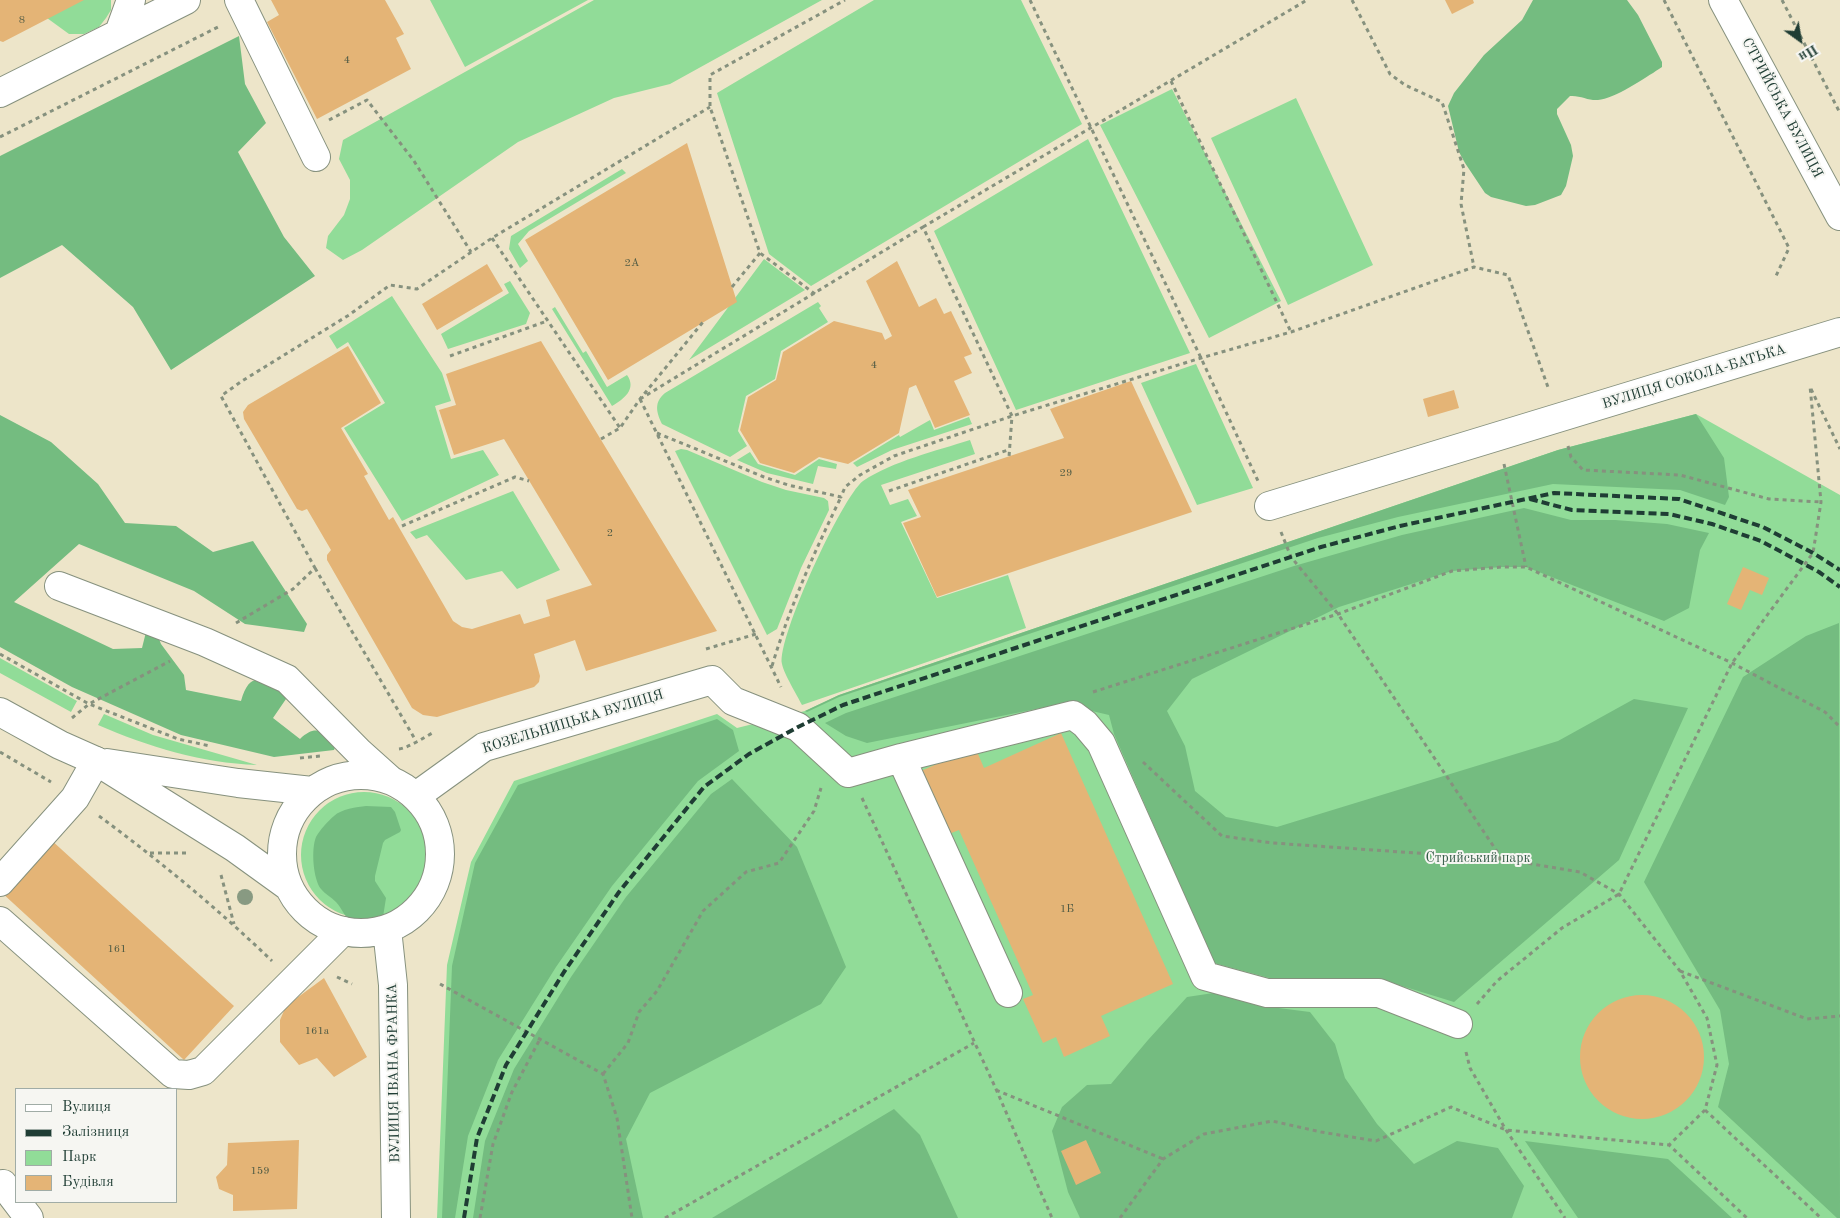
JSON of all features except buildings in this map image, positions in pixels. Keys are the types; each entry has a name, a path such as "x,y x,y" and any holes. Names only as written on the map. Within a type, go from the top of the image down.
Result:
{"main road":[{"path":"119,33 131,0"},
{"path":"0,93 186,0"},
{"name":"СТРИЙСЬКА ВУЛИЦЯ","path":"1724,0 1840,216"},
{"path":"242,7 311,145"},
{"name":"ВУЛИЦЯ СОКОЛА-БАТЬКА","path":"1269,506 1840,332"},
{"path":"59,586 205,642 287,679 360,753 389,778 416,796 435,822 441,854 434,886 415,912 387,929 365,933 343,931 321,922 302,907 289,887 282,861 284,835 294,810 312,791 336,778 362,774 389,778"},
{"name":"КОЗЕЛЬНИЦЬКА ВУЛИЦЯ","path":"416,796 484,747 712,680 733,701 798,727"},
{"path":"0,712 96,761 235,848 289,887"},
{"path":"798,727 851,778 901,758 1073,715 1086,724 1101,744 1205,976 1267,993 1379,993 1458,1024"},
{"path":"901,758 1008,993"},
{"path":"96,761 238,784 312,791"},
{"path":"0,882 75,798 96,761"},
{"path":"0,921 173,1074 189,1075 204,1072 343,931"},
{"name":"ВУЛИЦЯ ІВАНА ФРАНКА","path":"387,929 393,985 396,1218"},
{"path":"2,1184 15,1200"},
{"path":"17,1203 29,1218"}],"path":[{"path":"815,294 760,253 710,107 710,76 845,0"},
{"path":"1030,0 1201,358 1291,557 1338,614 1502,859"},
{"path":"640,399 923,227 1307,0"},
{"path":"1352,0 1390,74 1406,85 1442,102 1464,169 1461,204 1474,267"},
{"path":"1664,0 1789,248 1776,276"},
{"path":"1782,0 1840,112"},
{"path":"0,138 242,7"},
{"path":"1171,81 1291,332"},
{"path":"311,145 367,100 414,161 471,252"},
{"path":"416,741 315,568 221,396 349,315 390,285 417,289 492,238 710,107"},
{"path":"923,227 1012,416 1009,456"},
{"path":"492,238 620,428"},
{"path":"732,287 760,253"},
{"path":"772,666 782,632 805,570 845,486 860,474 894,456 1012,416 1291,332 1474,267 1508,275 1553,420 1571,458 1583,470 1680,475 1769,499 1821,502"},
{"path":"450,356 547,321"},
{"path":"601,439 620,428 640,399 703,322"},
{"path":"1565,1218 1506,1130 1470,1068 1458,1024 1497,981 1562,928 1619,894 1732,663 1813,553 1821,502 1810,386 1840,449"},
{"path":"640,399 772,666 798,727"},
{"path":"656,433 764,477 788,485 841,497"},
{"path":"1498,437 1526,566"},
{"path":"889,491 1008,450"},
{"path":"402,526 515,477 529,481"},
{"path":"1084,695 1338,614 1452,571 1526,566 1732,663 1825,712 1840,727"},
{"path":"71,720 89,704 205,642 293,589 315,568"},
{"path":"0,654 89,704 178,739 214,748"},
{"path":"0,752 75,798 149,853 234,925 276,966 304,970 324,970 352,984"},
{"path":"298,758 328,756"},
{"path":"1142,761 1222,836 1273,843 1502,859 1580,872 1619,894 1680,970 1706,1018 1717,1065 1705,1110 1669,1145"},
{"path":"851,778 996,1089 1052,1218"},
{"path":"602,1074 628,1043 639,1012 657,991 703,911 746,872 779,863 814,812 821,788"},
{"path":"149,853 193,853"},
{"path":"219,869 234,925"},
{"path":"1680,970 1807,1019 1840,1016"},
{"path":"440,984 602,1074 617,1118 632,1218"},
{"path":"480,1218 492,1144 512,1092 540,1039"},
{"path":"665,1218 974,1043"},
{"path":"996,1089 1163,1159"},
{"path":"1120,1218 1163,1159 1204,1134 1272,1121 1321,1132 1376,1141 1451,1108 1506,1130 1669,1145 1747,1218"},
{"path":"1705,1110 1821,1218"}],"green space":[{"path":"0,0 111,0 111,10 99,27 84,34 69,34 47,18"},
{"path":"430,0 588,0 465,67"},
{"path":"594,0 822,0 670,84 614,98 518,142 362,250 343,260 326,248 328,236 344,215 350,199 350,180 339,159 343,140"},
{"path":"874,0 1021,0 1082,124 811,286 769,254 717,93"},
{"path":"1533,0 1627,0 1638,15 1662,62 1662,67 1629,88 1605,99 1595,100 1570,96 1557,109 1557,114 1571,145 1573,156 1566,186 1561,195 1535,205 1526,206 1491,197 1485,193 1459,152 1448,106 1454,93 1484,55 1522,20"},
{"path":"239,36 245,84 266,123 238,152 284,237 315,276 171,370 133,307 62,245 0,278 0,156"},
{"path":"1172,89 1281,301 1209,338 1100,125"},
{"path":"1296,98 1373,265 1288,305 1211,138"},
{"path":"1088,139 1190,353 1016,410 934,231"},
{"path":"622,169 626,173 529,231 518,244 528,261 520,268 509,249 511,236"},
{"path":"764,259 805,290 689,360"},
{"path":"510,281 530,313 526,324 448,349 441,334 509,293 504,284"},
{"path":"392,296 442,373 451,401 435,406 451,459 483,450 499,475 402,521 344,428 385,403 348,342 337,349 329,336"},
{"path":"818,302 821,306 819,308 828,322 781,351 775,379 746,396 738,431 747,446 730,457 662,424 657,407 661,396"},
{"path":"555,307 583,353 586,351 607,387 627,375 630,380 631,385 628,393 612,406 552,309"},
{"path":"1196,364 1253,488 1197,505 1141,383"},
{"name":"Стрийський парк","path":"1696,414 1840,495 1840,1218 437,1218 447,965 471,862 514,781 717,714 737,728 805,711 839,695 1558,450"},
{"path":"1696,414 1724,458 1729,497 1725,505 1680,490 1553,484 1398,517 1318,538 839,697 807,712 805,711 839,695 1558,450"},
{"path":"0,415 51,442 98,484 125,523 176,526 213,552 253,541 307,624 304,632 245,624 194,591 79,544 14,602 113,649 142,648 146,632 159,639 184,675 186,690 241,701 244,691 252,681 263,681 284,690 286,699 273,718 300,739 311,732 319,731 323,733 336,745 334,750 274,757 181,735 72,687 0,647"},
{"path":"969,417 972,424 892,450 857,467 853,463 899,435 900,437 930,420 934,430"},
{"path":"970,440 975,454 881,485 890,505 908,499 917,516 901,522 937,598 1008,575 1026,628 802,705 783,668 783,649 800,599 813,569 853,492 863,481 888,468 915,457"},
{"path":"681,449 762,482 786,490 824,498 828,501 829,510 801,568 777,629 767,635 675,451"},
{"path":"750,452 758,464 795,475 819,459 837,464 836,469 818,466 813,484 767,473 737,460"},
{"path":"513,491 560,570 517,589 502,571 466,580 427,535 416,539 410,532"},
{"path":"1524,508 1571,520 1615,520 1667,524 1709,533 1700,550 1689,608 1664,621 1526,567 1452,571 1339,607 1192,679 1167,711 1185,746 1195,791 1226,817 1277,827 1558,741 1634,699 1688,708 1619,860 1454,1002 1376,978 1277,980 1214,963 1114,734 1109,715 1075,707 1046,707 867,743 846,736 825,723 846,713 1294,566 1402,535"},
{"path":"1839,623 1840,1218 1837,1218 1718,1107 1729,1064 1720,1010 1644,882 1743,677 1806,636"},
{"path":"0,658 77,701 71,712 0,673"},
{"path":"104,714 153,735 257,765 216,761 156,747 98,725"},
{"path":"717,719 733,730 739,751 698,781 612,886 556,967 498,1060 468,1136 455,1218 442,1218 452,966 475,863 518,785"},
{"path":"732,779 797,847 846,967 821,1004 650,1093 626,1139 643,1218 473,1218 485,1141 514,1069 571,977 626,897 711,794"},
{"path":"364,792 388,797 409,810 422,831 427,855 422,879 409,900 388,913 364,918 340,913 319,900 306,879 301,855 306,831 319,810 340,797"},
{"path":"366,806 391,807 395,812 401,830 383,843 375,876 375,881 386,898 383,917 377,920 353,922 318,884 314,864 314,842 324,826 334,816 345,810"},
{"path":"1220,992 1255,1005 1310,1012 1335,1044 1345,1078 1377,1124 1414,1164 1457,1141 1498,1148 1524,1186 1512,1218 1080,1218 1068,1192 1052,1131 1062,1107 1087,1085 1111,1084 1187,997"},
{"path":"894,1109 920,1135 958,1218 712,1218"},
{"path":"1525,1141 1668,1159 1732,1218 1578,1218"}],"railway":[{"path":"464,1218 477,1138 506,1065 564,972 619,892 704,787 749,754 843,705 1321,547 1400,526 1554,493 1679,499 1763,527 1813,553 1840,570"},
{"path":"1530,499 1572,510 1669,514 1712,524 1761,541 1819,572 1840,587"}]}
